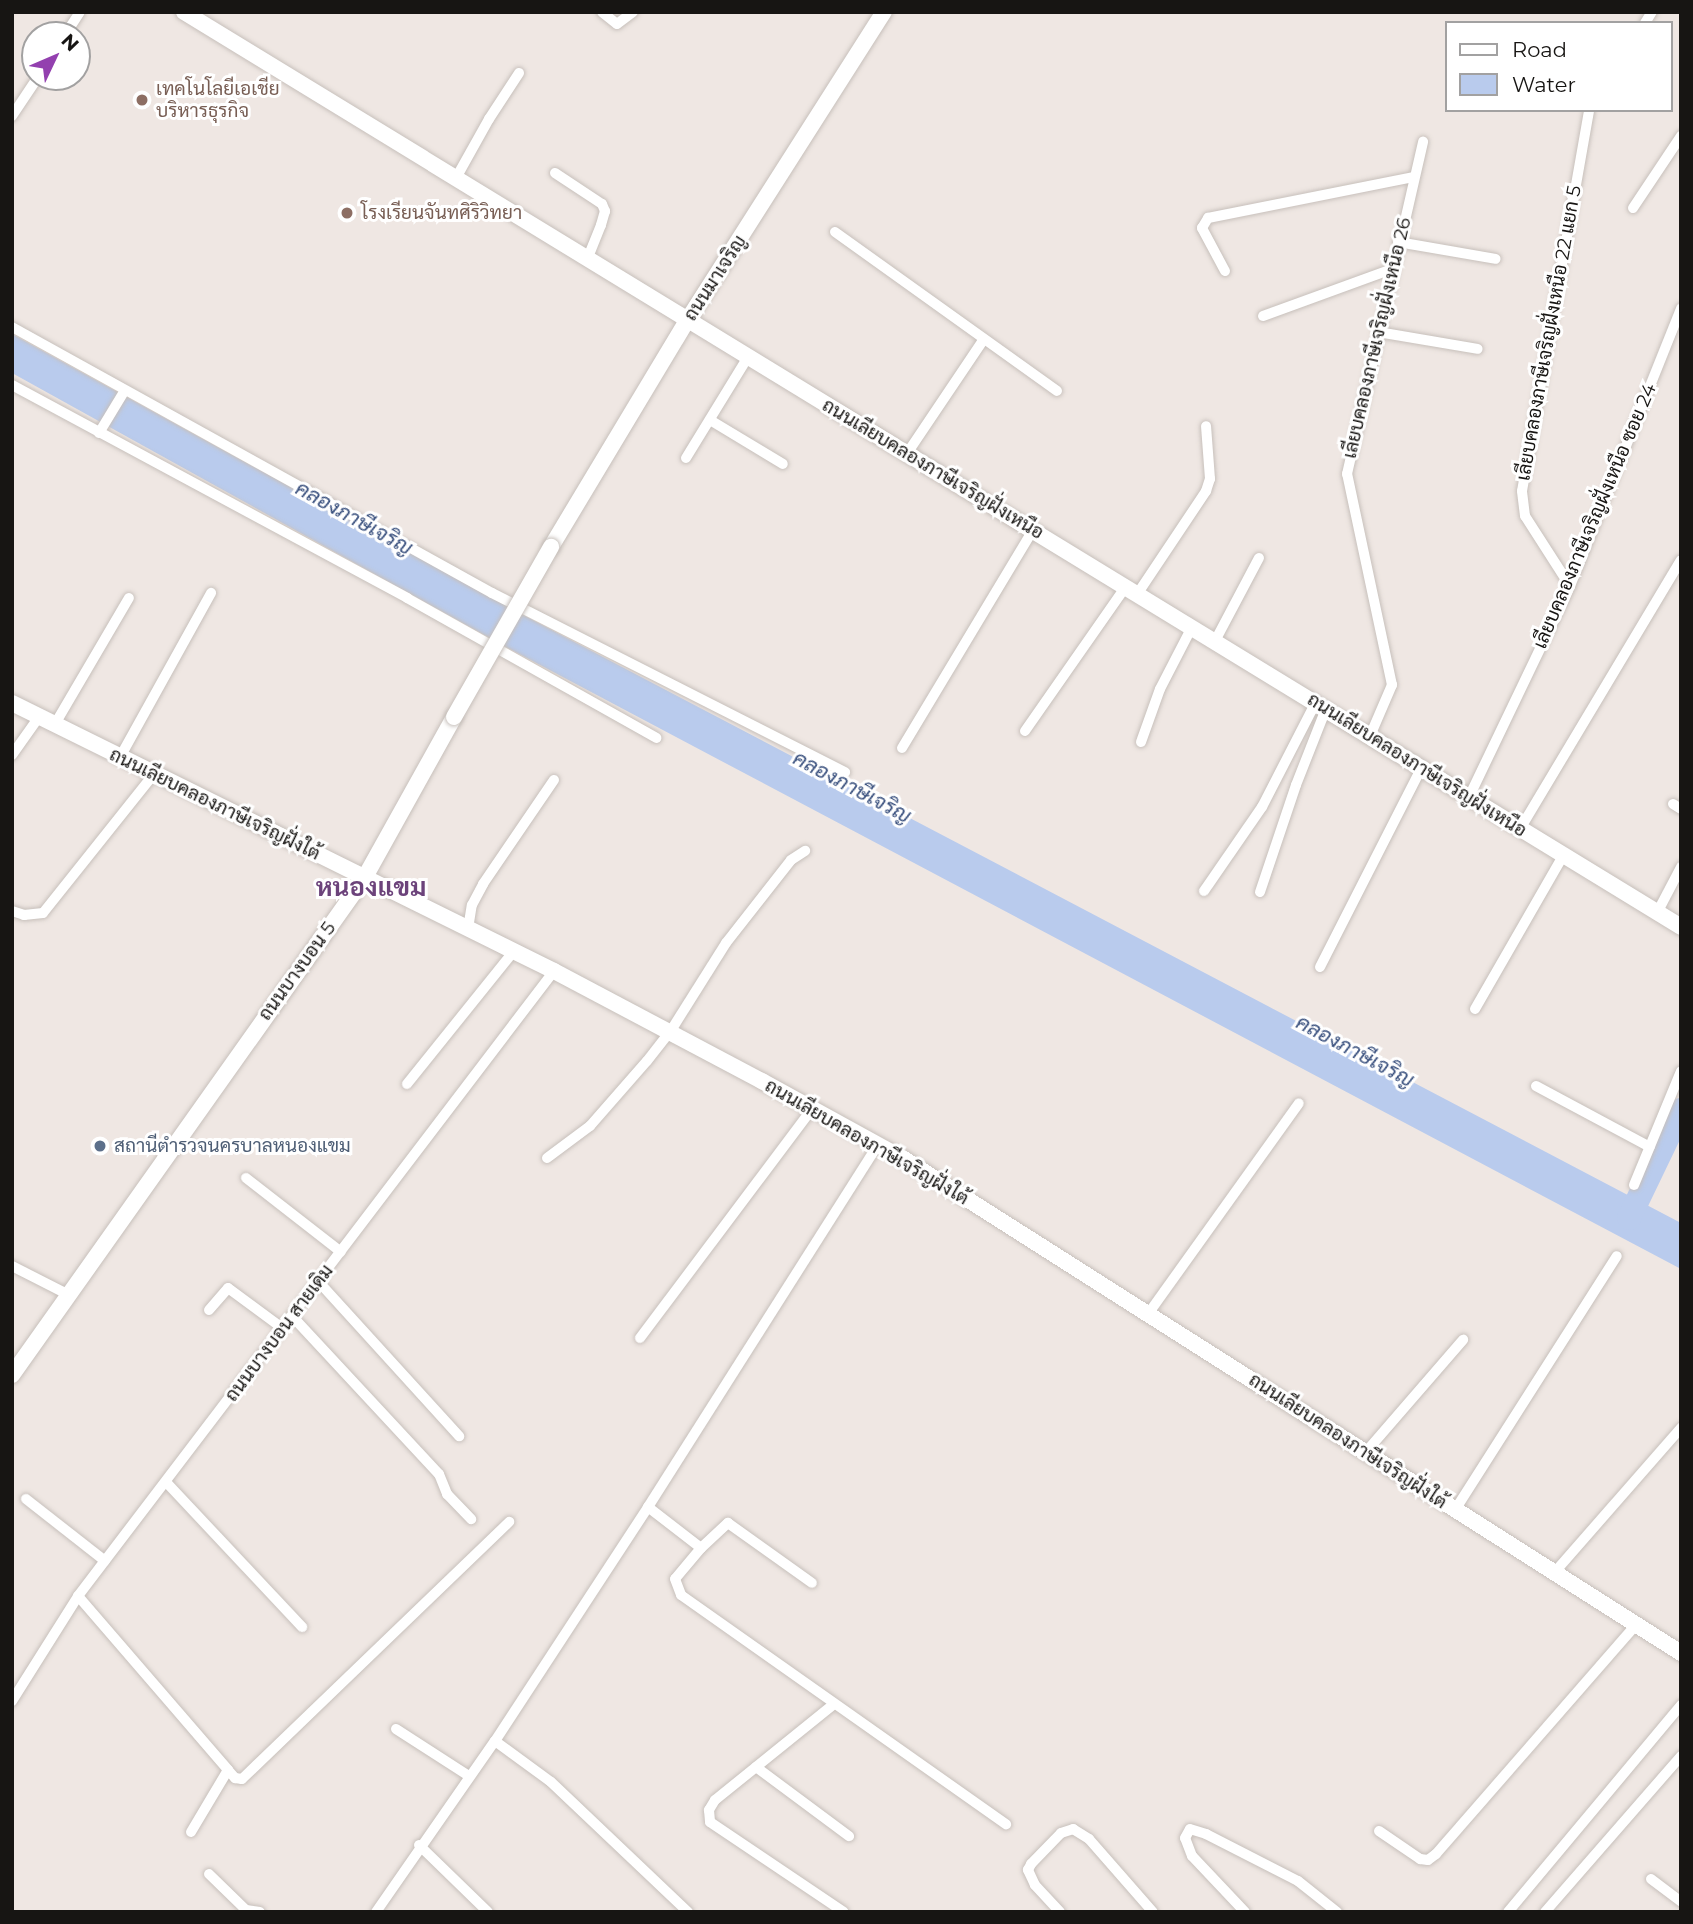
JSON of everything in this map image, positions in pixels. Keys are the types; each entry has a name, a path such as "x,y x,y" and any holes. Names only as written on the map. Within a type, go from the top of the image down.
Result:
{"main road":[{"name":"ถนนเลียบคลองภาษีเจริญฝั่งเหนือ","path":"184,12 687,321 908,452 1681,927"},
{"name":"ถนนมาเจริญ","path":"551,547 687,321 884,12"},
{"name":"ถนนบางบอน 5","path":"12,1375 365,877 551,547"},
{"name":"ถนนเลียบคลองภาษีเจริญฝั่งใต้","path":"12,703 119,759 554,971 813,1108 878,1145 1149,1314 1681,1653"}],"street":[{"path":"602,12 617,24 633,12"},
{"path":"456,178 489,118 519,73"},
{"path":"12,116 28,91"},
{"name":"เลียบคลองภาษีเจริญฝั่งเหนือ 22 แยก 5","path":"1570,586 1525,516 1522,491 1589,112"},
{"path":"1633,208 1681,136"},
{"name":"เลียบคลองภาษีเจริญฝั่งเหนือ 26","path":"1370,736 1392,685 1347,474 1423,142"},
{"path":"555,173 602,204 605,211 587,259"},
{"path":"1225,271 1202,228 1208,218 1413,177"},
{"path":"835,232 1057,391"},
{"path":"1398,242 1496,259"},
{"path":"1262,316 1392,269"},
{"name":"เลียบคลองภาษีเจริญฝั่งเหนือ ซอย 24","path":"1469,797 1570,586 1681,308"},
{"path":"12,327 124,392 492,593 845,772"},
{"path":"1378,332 1478,349"},
{"path":"908,452 984,339"},
{"path":"685,458 748,358"},
{"path":"12,385 101,430 656,738"},
{"path":"101,430 124,392"},
{"path":"710,420 783,464"},
{"path":"1025,731 1206,491 1210,480 1206,426"},
{"path":"902,748 1033,530"},
{"path":"1215,641 1259,558"},
{"path":"1520,829 1681,560"},
{"path":"119,759 211,593"},
{"path":"55,724 129,598"},
{"path":"1141,742 1160,690 1192,627"},
{"path":"1205,891 1262,807 1321,706"},
{"path":"1261,892 1321,706"},
{"path":"12,755 39,717"},
{"path":"1320,967 1422,768"},
{"path":"12,911 24,915 43,913 153,775"},
{"path":"468,929 471,905 483,884 554,780"},
{"path":"547,1158 590,1126 670,1032 726,943 791,860 805,850"},
{"path":"1475,1009 1563,856"},
{"path":"1657,912 1681,867"},
{"path":"407,1084 513,952"},
{"name":"ถนนบางบอน สายเดิม","path":"12,1701 78,1596 554,971"},
{"path":"1634,1185 1681,1071"},
{"path":"1536,1086 1650,1147"},
{"path":"1149,1314 1299,1103"},
{"path":"640,1338 813,1108"},
{"path":"376,1912 419,1845 495,1741 648,1507 878,1145"},
{"path":"246,1178 341,1252"},
{"path":"1455,1510 1617,1256"},
{"path":"12,1266 69,1295"},
{"path":"318,1281 459,1436"},
{"path":"209,1310 228,1288 282,1328"},
{"path":"292,1316 439,1474 447,1494 471,1519"},
{"path":"1365,1453 1463,1340"},
{"path":"1553,1573 1681,1428"},
{"path":"166,1482 302,1627"},
{"path":"26,1499 105,1561"},
{"path":"648,1507 701,1548"},
{"path":"78,1596 228,1770 236,1778 248,1776 509,1522"},
{"path":"812,1583 728,1523 701,1548 675,1579 681,1595 1006,1824"},
{"path":"1379,1831 1420,1859 1428,1860 1436,1854 1636,1625"},
{"path":"834,1704 715,1800 709,1810 710,1822 844,1912"},
{"path":"1508,1912 1681,1705"},
{"path":"396,1729 469,1776"},
{"path":"495,1741 551,1782 688,1912"},
{"path":"1545,1912 1681,1756"},
{"path":"756,1767 849,1836"},
{"path":"191,1832 228,1770"},
{"path":"1060,1912 1035,1885 1028,1870 1061,1833 1073,1829 1089,1839 1153,1912"},
{"path":"1245,1912 1192,1856 1185,1838 1189,1829 1206,1834 1298,1881 1337,1912"},
{"path":"419,1845 488,1912"},
{"path":"209,1874 246,1910 260,1912"},
{"path":"1651,1880 1681,1902"}],"water":[{"path":"12,334 525,616 1681,1223 1681,1269 506,647 12,373"}],"waterway":[{"path":"1629,1218 1681,1110"}],"place":[{"name":"เทคโนโลยีเอเชีย บริหารธุรกิจ","path":"142,100"},
{"name":"โรงเรียนจันทศิริวิทยา","path":"347,213"},
{"name":"สถานีตำรวจนครบาลหนองแขม","path":"100,1146"}],"district":[{"name":"หนองแขม","path":"371,888"}],"water label":[{"name":"คลองภาษีเจริญ","path":"354,518"},
{"name":"คลองภาษีเจริญ","path":"852,787"},
{"name":"คลองภาษีเจริญ","path":"1355,1051"}]}
